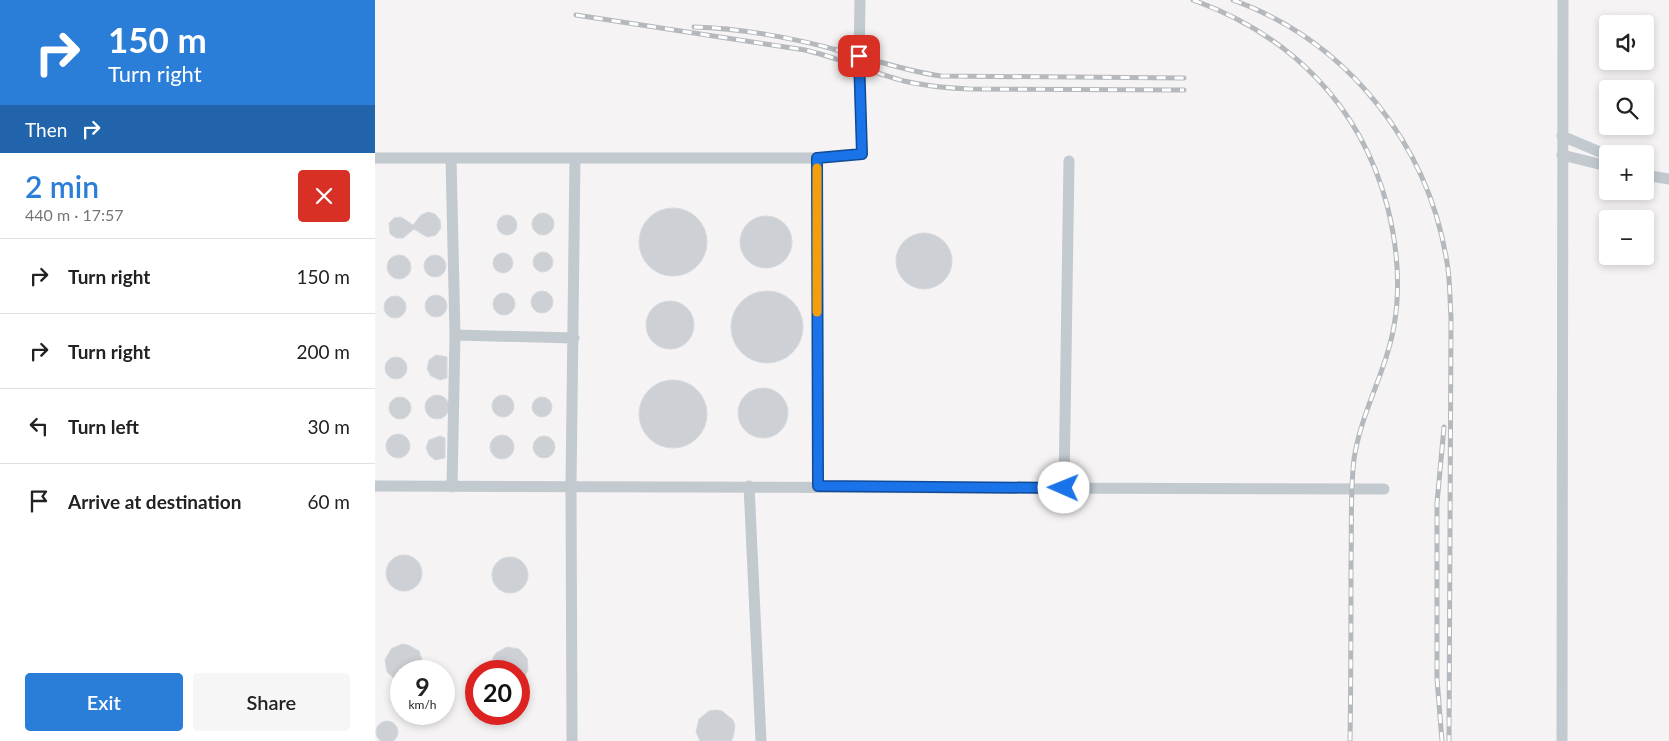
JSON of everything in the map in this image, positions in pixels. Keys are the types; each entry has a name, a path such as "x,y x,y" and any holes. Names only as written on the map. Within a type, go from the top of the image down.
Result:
{"street":[{"path":"375,158 817,158 862,154 859,66 860,0"},
{"path":"1562,741 1563,0"},
{"path":"1562,136 1599,152"},
{"path":"1562,155 1599,164"},
{"path":"451,158 455,335 452,486"},
{"path":"572,741 571,486 575,158"},
{"path":"817,158 818,486"},
{"path":"1064,488 1069,161"},
{"path":"1654,176 1669,180"},
{"path":"455,335 574,338"},
{"path":"375,486 1384,489"},
{"path":"749,486 761,741"}],"building":[{"path":"666,208 680,208 692,213 702,223 707,235 707,249 702,261 692,271 680,276 666,276 654,271 644,261 639,249 639,235 644,223 654,213"},
{"path":"428,212 435,214 440,220 441,228 436,235 427,237 414,229 403,238 396,238 390,234 389,223 394,218 401,217 413,225 421,215"},
{"path":"543,213 551,216 554,224 551,232 543,235 535,232 532,224 535,216"},
{"path":"507,215 514,218 517,225 514,232 507,235 500,232 497,225 500,218"},
{"path":"766,216 776,218 784,224 790,232 792,242 790,252 784,260 776,266 766,268 756,266 748,260 742,252 740,242 742,232 748,224 756,218"},
{"path":"924,233 935,235 944,241 950,250 952,261 950,272 944,281 935,287 924,289 913,287 904,281 898,272 896,261 898,250 904,241 913,235"},
{"path":"543,252 550,255 553,262 550,269 543,272 536,269 533,262 536,255"},
{"path":"503,253 510,256 513,263 510,270 503,273 496,270 493,263 496,256"},
{"path":"399,255 404,256 410,262 410,272 404,278 399,279 394,278 388,272 387,267 388,262 394,256"},
{"path":"435,255 443,258 446,266 443,274 435,277 427,274 424,266 427,258"},
{"path":"538,291 546,291 553,298 553,306 546,313 538,313 531,306 531,298"},
{"path":"774,291 793,301 801,313 803,327 801,341 793,353 781,361 760,363 741,353 733,341 731,320 741,301 753,293"},
{"path":"504,293 514,300 515,304 508,314 504,315 494,308 493,304 500,294"},
{"path":"436,295 444,298 447,306 444,314 436,317 428,314 425,306 428,298"},
{"path":"395,296 405,303 406,307 399,317 395,318 385,311 384,307 391,297"},
{"path":"665,301 675,301 684,305 690,311 693,316 693,334 684,345 675,349 665,349 656,345 650,339 646,330 646,320 650,311 656,305"},
{"path":"436,355 447,357 447,378 440,380 431,376 427,369 429,360"},
{"path":"396,357 406,364 407,368 400,378 396,379 386,372 385,368 392,358"},
{"path":"673,380 686,383 697,390 704,401 707,414 704,427 697,438 686,445 673,448 660,445 649,438 642,427 639,414 642,401 649,390 660,383"},
{"path":"758,388 768,388 781,395 788,408 788,418 781,431 768,438 758,438 749,434 742,427 738,418 738,408 742,399 749,392"},
{"path":"437,395 445,399 449,407 445,415 437,419 429,415 425,407 429,399"},
{"path":"503,395 511,398 514,406 511,414 503,417 495,414 492,406 495,398"},
{"path":"400,397 408,400 411,408 408,416 400,419 392,416 389,408 392,400"},
{"path":"542,397 549,400 552,407 549,414 542,417 535,414 532,407 535,400"},
{"path":"398,434 403,435 409,441 409,451 403,457 398,458 393,457 387,451 386,446 387,441 393,435"},
{"path":"502,435 510,439 514,447 510,455 502,459 494,455 490,447 494,439"},
{"path":"440,436 445,438 445,458 435,460 429,455 426,448 429,440"},
{"path":"540,436 548,436 555,443 555,451 548,458 540,458 533,451 533,443"},
{"path":"404,555 411,556 417,560 421,566 421,580 417,586 411,590 404,591 397,590 391,586 387,580 386,573 387,566 391,560 397,556"},
{"path":"510,557 517,558 523,562 527,568 527,582 523,588 517,592 510,593 503,592 497,588 493,582 492,575 493,568 497,562 503,558"},
{"path":"402,644 408,645 419,651 422,660 390,660 390,675 387,672 385,660 391,649"},
{"path":"507,647 519,649 527,660 493,660 496,653"},
{"path":"709,711 722,711 733,720 735,726 733,738 731,741 700,741 696,732 699,719"},
{"path":"383,721 390,721 390,725 396,725 398,728 398,736 392,742 382,742 376,736 376,728"}],"railway":[{"path":"1193,0 1228,15 1260,33 1290,54 1316,78 1339,105 1359,135 1375,169 1387,205 1397,265 1396,311 1390,343 1362,425 1354,459 1351,511 1350,741"},
{"path":"1233,0 1275,19 1313,43 1348,71 1378,104 1403,141 1424,181 1439,224 1448,269 1451,318 1449,741"},
{"path":"576,15 805,50 904,81 936,86 969,89 1184,90"},
{"path":"694,27 729,29 784,38 941,76 1184,78"},
{"path":"1442,741 1437,679 1437,503 1444,427"}],"slow traffic":[{"path":"817,168 817,312"}],"route":[{"path":"859,56 862,154 817,158 818,486 1064,488"}]}
